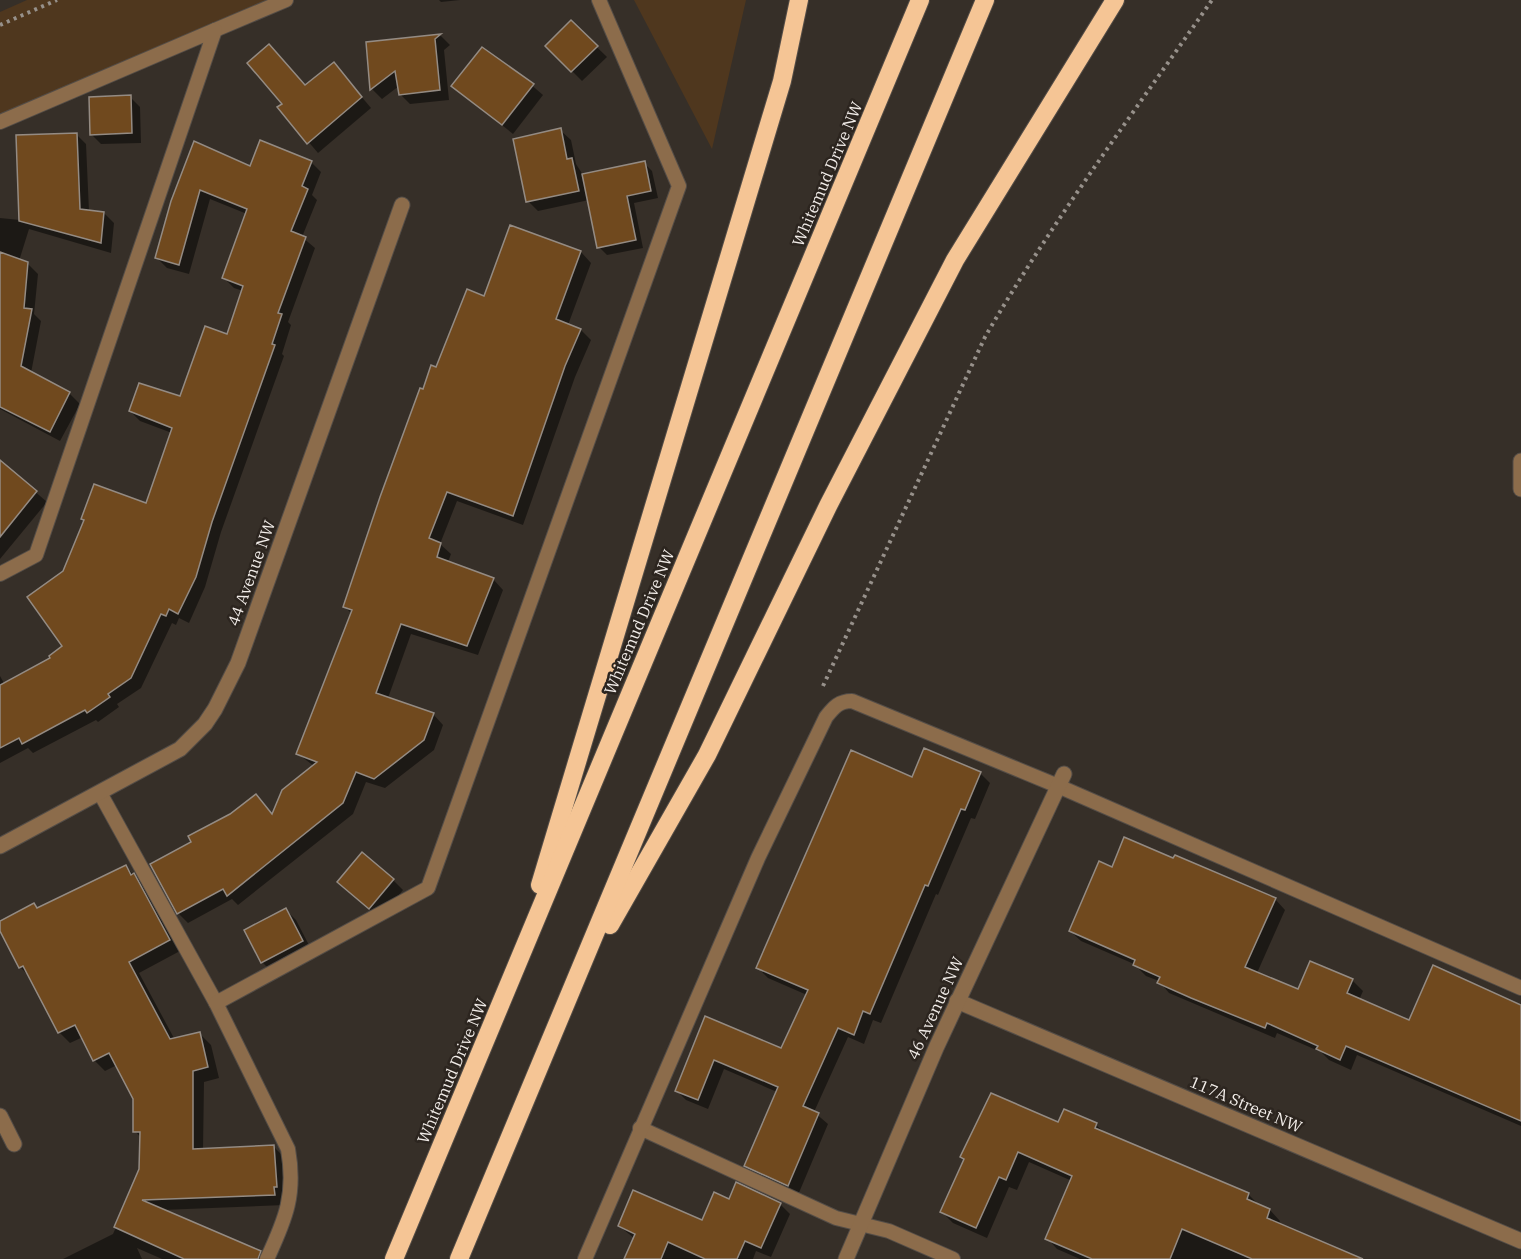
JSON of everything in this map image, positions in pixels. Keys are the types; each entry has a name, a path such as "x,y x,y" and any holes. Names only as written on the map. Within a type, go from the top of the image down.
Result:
{"highway":[{"path":"511,981 782,81 799,0"},
{"name":"Whitemud Drive NW","path":"394,1259 920,0"},
{"path":"459,1259 985,0"},
{"path":"570,994 706,755 828,506 955,260 1115,0"}],"street":[{"name":"44 Avenue NW","path":"0,846 180,749 205,724 226,691 402,205"},
{"path":"1521,461 1521,489"},
{"name":"46 Avenue NW","path":"846,1259 957,1001 1061,780"},
{"name":"117A Street NW","path":"957,1001 1521,1240"},
{"path":"0,1116 14,1144"}],"lane":[{"path":"0,122 286,0"},
{"path":"216,1003 428,888 679,186 599,0"},
{"path":"0,574 36,555 215,30"},
{"path":"585,1259 758,858 826,717 837,704 852,701 1061,780 1521,988"},
{"path":"100,793 216,1003 288,1149 292,1172 291,1194 285,1219 267,1259"},
{"path":"640,1128 836,1218 889,1231 953,1259"}],"path":[{"path":"0,25 57,0"},
{"path":"827,677 985,337 1025,272 1212,0"}],"shaded area":[{"path":"27,0 283,0 0,116 0,12"},
{"path":"634,0 746,0 712,149"}],"building":[{"path":"571,20 598,46 571,72 545,46"},
{"path":"441,34 435,39 440,90 399,95 395,71 370,90 366,42"},
{"path":"269,44 305,85 334,62 362,97 307,144 277,107 282,104 247,63"},
{"path":"482,47 534,84 502,125 451,86"},
{"path":"131,95 132,133 90,135 89,97"},
{"path":"561,128 567,159 572,158 579,191 526,202 513,139"},
{"path":"77,133 80,209 104,212 101,243 19,221 16,135"},
{"path":"260,140 312,161 302,186 308,189 291,231 306,237 278,313 282,314 272,344 275,345 212,522 196,577 178,614 169,609 166,616 161,614 131,678 108,694 110,697 87,713 85,710 22,744 19,738 0,748 0,685 50,658 49,656 62,646 27,597 63,571 84,520 81,519 94,484 146,503 172,428 129,411 139,383 180,396 205,326 227,334 243,286 222,278 247,209 200,190 179,265 155,258 171,201 194,141 250,166"},
{"path":"645,161 651,191 627,196 636,240 597,248 582,174"},
{"path":"510,225 581,251 556,319 581,329 565,366 513,516 447,492 429,538 441,543 437,557 494,578 467,646 401,624 376,693 434,713 424,740 374,779 356,772 343,803 227,896 223,889 177,914 150,864 191,842 188,836 230,814 256,794 272,814 282,790 317,762 296,754 352,610 343,607 380,497 420,388 423,389 431,365 436,367 467,289 484,296"},
{"path":"0,252 28,262 24,308 32,309 21,366 70,392 50,432 0,407"},
{"path":"0,460 37,491 0,537"},
{"path":"924,748 981,772 965,810 961,809 928,886 925,885 870,1014 863,1011 854,1035 838,1028 803,1106 819,1113 788,1186 744,1166 778,1087 714,1060 698,1100 675,1091 705,1016 781,1048 808,990 756,968 851,750 912,777"},
{"path":"1124,837 1173,858 1175,855 1276,898 1245,967 1298,989 1310,961 1353,979 1347,993 1409,1020 1433,965 1521,1005 1521,1121 1346,1046 1340,1060 1316,1049 1318,1046 1267,1023 1265,1028 1191,998 1157,983 1160,977 1133,965 1135,960 1069,931 1099,861 1112,867"},
{"path":"362,852 394,879 369,909 337,882"},
{"path":"126,865 131,875 134,873 170,940 129,962 170,1039 200,1032 208,1067 193,1071 193,1149 274,1145 277,1187 274,1187 275,1195 142,1200 261,1251 258,1259 184,1259 114,1227 139,1169 140,1132 133,1132 133,1099 109,1053 93,1061 75,1025 58,1033 23,966 19,968 0,931 0,921 34,903 37,908"},
{"path":"286,908 303,941 261,963 244,930"},
{"path":"991,1093 1058,1122 1064,1109 1097,1123 1095,1128 1249,1193 1247,1199 1270,1209 1267,1218 1363,1259 1252,1259 1182,1229 1170,1259 1092,1259 1045,1239 1072,1176 1018,1152 1006,1180 999,1177 976,1228 940,1212 964,1159 960,1157"},
{"path":"736,1182 781,1203 761,1248 745,1241 737,1259 705,1259 668,1242 661,1259 624,1259 635,1234 618,1226 633,1190 702,1220 714,1192 729,1199"}]}
